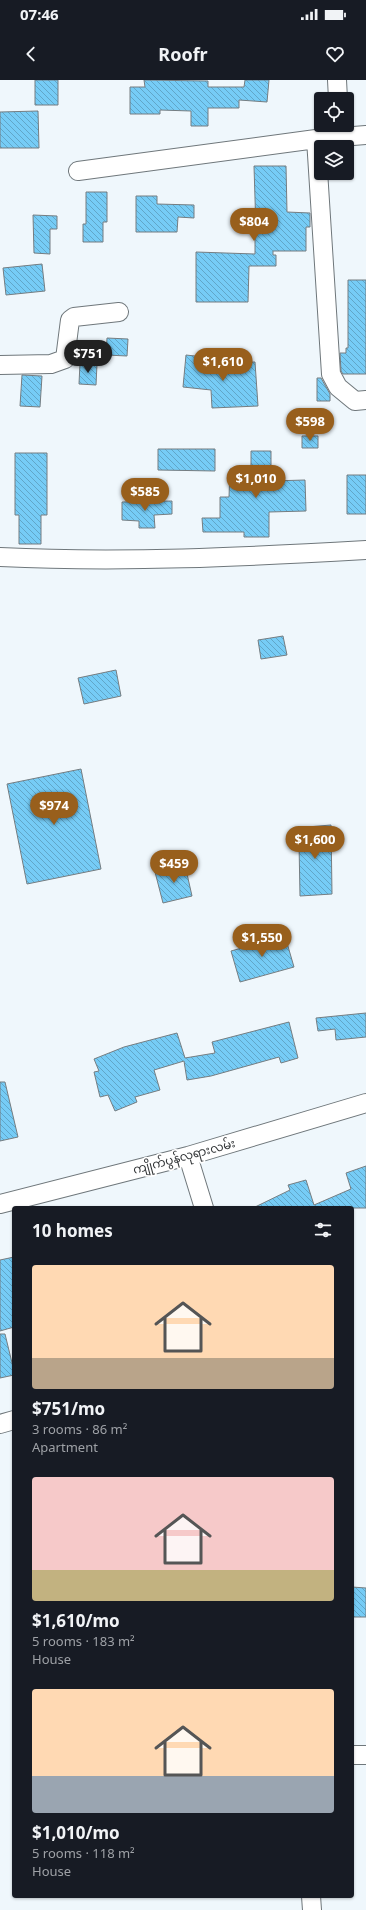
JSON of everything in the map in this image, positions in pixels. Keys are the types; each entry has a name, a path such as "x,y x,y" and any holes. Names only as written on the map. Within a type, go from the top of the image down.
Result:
{"street":[{"path":"337,80 338,92"},
{"path":"78,171 316,139 341,132 366,135"},
{"path":"316,139 331,374 338,387 355,401 366,400"},
{"path":"0,365 51,364 66,359 70,320 74,317 119,312"},
{"path":"0,556 33,558 219,558 366,550"},
{"name":"ကျိုက်ပွန်လုရားလမ်း","path":"0,1204 188,1156 366,1102"},
{"path":"188,1156 203,1206"},
{"path":"0,1424 12,1421"},
{"path":"354,1755 366,1755"},
{"path":"311,1898 312,1910"}],"building":[{"path":"35,80 58,80 58,105 35,105"},
{"path":"144,80 208,81 208,87 244,87 245,80 269,80 267,102 239,100 239,108 208,108 208,126 191,126 191,111 160,110 160,114 130,114 130,87 145,87"},
{"path":"38,111 39,148 0,148 0,112"},
{"path":"254,166 286,166 287,212 310,213 310,227 306,227 306,251 273,251 273,255 276,255 276,266 249,266 248,302 196,302 196,252 255,254 256,231"},
{"path":"86,192 107,192 107,222 103,222 103,242 83,242 83,224 86,224"},
{"path":"136,196 157,196 157,204 194,205 194,218 178,217 177,232 136,232"},
{"path":"33,215 57,216 57,229 50,229 50,254 34,253"},
{"path":"42,264 45,291 6,295 3,268"},
{"path":"348,280 366,280 366,374 343,374 341,371 340,353 346,353 346,348 348,348"},
{"path":"107,338 128,339 127,356 106,355"},
{"path":"186,355 204,357 204,363 255,362 258,406 212,408 211,390 183,387"},
{"path":"80,363 97,364 96,385 79,384"},
{"path":"22,375 42,376 40,407 20,406"},
{"path":"317,378 321,378 330,394 330,401 317,401"},
{"path":"302,436 318,436 318,448 302,448"},
{"path":"158,449 215,449 215,471 158,470"},
{"path":"251,451 271,451 271,481 305,480 306,511 269,512 269,537 244,537 244,532 203,532 202,518 220,518 220,497 229,497 230,469 251,469"},
{"path":"15,453 47,453 47,515 41,515 41,544 19,544 19,515 15,515"},
{"path":"347,475 366,475 366,514 347,514"},
{"path":"172,501 172,514 154,515 155,528 139,528 139,521 122,520 122,502"},
{"path":"283,636 287,655 261,659 258,640"},
{"path":"116,670 121,696 84,704 78,678"},
{"path":"81,769 101,869 27,884 7,784"},
{"path":"331,825 332,894 300,896 299,843 296,843 295,828"},
{"path":"185,865 192,896 163,903 155,872"},
{"path":"260,936 262,942 285,936 294,967 240,982 231,951 249,946 247,940"},
{"path":"366,1013 366,1037 336,1040 335,1029 318,1031 316,1018"},
{"path":"289,1022 298,1058 281,1063 279,1057 211,1076 187,1080 184,1061 154,1070 160,1090 135,1097 137,1102 115,1111 108,1095 100,1097 94,1072 99,1071 94,1059 124,1047 177,1033 185,1058 215,1053 212,1042"},
{"path":"0,1082 5,1082 18,1137 0,1141"},
{"path":"366,1166 366,1208 354,1208 354,1206 257,1206 290,1190 288,1185 306,1180 314,1205 351,1189 346,1173"},
{"path":"12,1257 12,1328 0,1331 0,1260"},
{"path":"0,1334 5,1334 12,1363 12,1375 0,1378"},
{"path":"354,1587 366,1588 366,1617 354,1617"}]}
